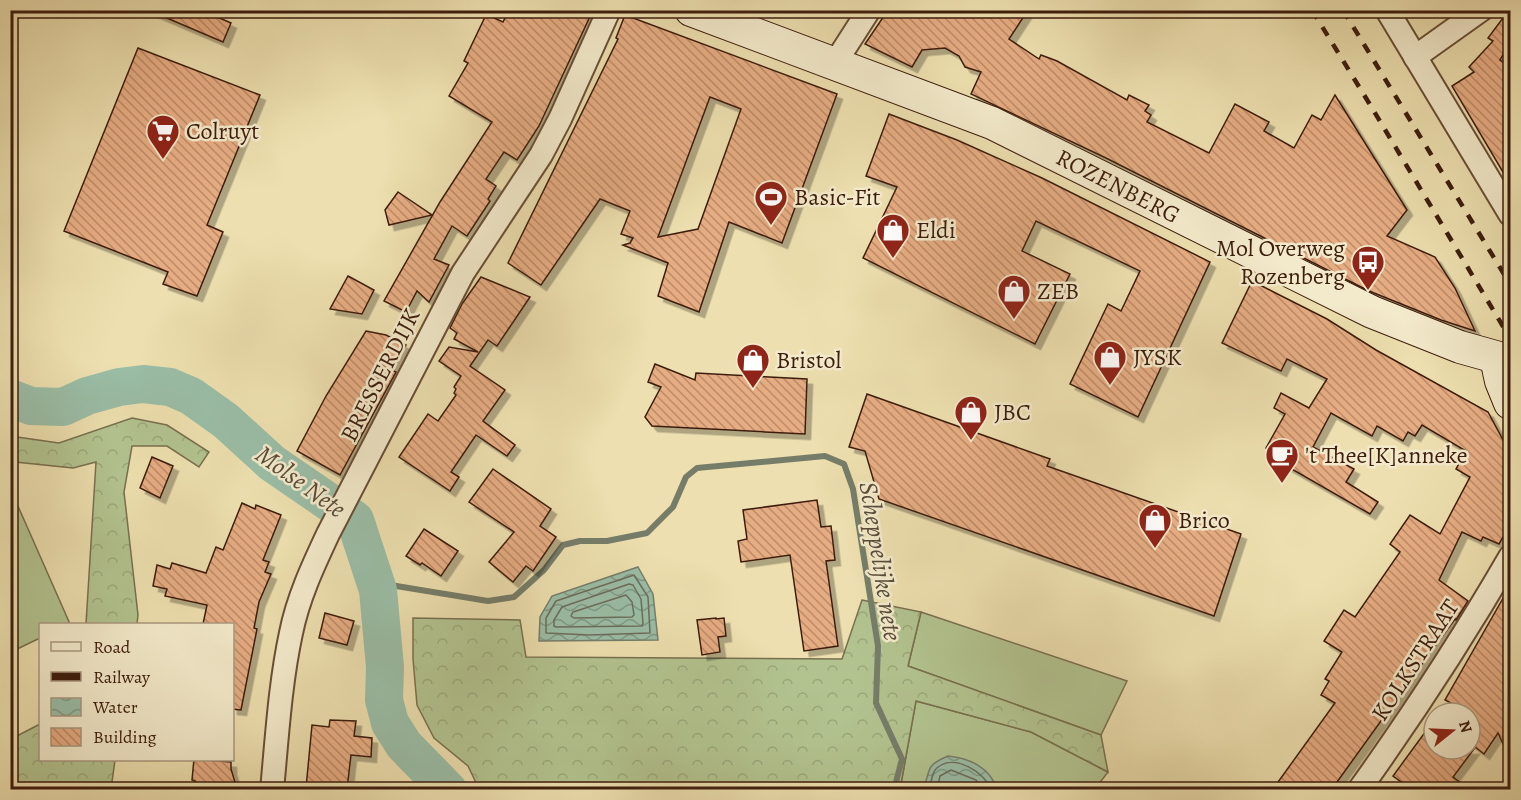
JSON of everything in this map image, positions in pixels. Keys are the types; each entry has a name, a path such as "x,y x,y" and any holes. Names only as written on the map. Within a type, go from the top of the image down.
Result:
{"main road":[{"name":"ROZENBERG","path":"691,10 992,123 1372,312 1428,335 1503,360 1502,381 1510,403"}],"street":[{"name":"BRESSERDIJK","path":"272,789 281,696 291,634 308,577 463,273 541,155 560,119 609,10"},
{"path":"835,63 869,10"},
{"path":"1387,10 1510,214"},
{"path":"1415,57 1481,10"},
{"name":"KOLKSTRAAT","path":"1359,789 1415,712 1474,620 1510,557"}],"green space":[{"path":"132,418 167,425 209,452 199,467 167,446 132,446 124,492 137,623 86,623 96,462 73,468 15,462 11,453 11,432 17,437 59,443"},
{"path":"10,488 70,623 39,623 39,638 11,652"},
{"path":"862,600 921,612 908,666 1101,735 1108,772 1031,732 916,701 900,789 479,789 468,766 434,738 417,705 413,659 413,618 520,620 526,657 842,659"},
{"path":"921,612 1127,681 1101,735 908,666"},
{"path":"916,701 1031,732 1108,772 1095,789 900,790"},
{"path":"39,725 39,761 115,761 111,789 11,789 11,739"}],"water":[{"path":"638,567 653,594 658,640 539,641 540,617 552,596"},
{"path":"948,756 978,765 989,775 997,789 923,789 931,766"}],"building":[{"path":"148,10 201,10 231,23 223,42"},
{"path":"509,10 593,10 539,126 517,160 504,152 486,179 496,186 488,199 490,201 467,236 452,226 434,259 449,265 429,302 417,291 406,312 384,301 440,202 492,122 449,96 468,63 464,61 485,17 492,17 503,22"},
{"path":"888,10 1028,10 1009,39 1039,59 1041,55 1057,61 1127,100 1129,95 1149,105 1145,111 1151,115 1147,122 1209,153 1235,104 1269,122 1264,131 1294,148 1312,115 1321,120 1335,95 1407,210 1387,236 1435,257 1455,288 1475,331 1369,291 1106,158 971,94 981,72 965,67 959,56 945,48 922,50 912,67 865,44"},
{"path":"1509,10 1510,56 1505,51 1500,60 1510,67 1510,184 1452,86 1474,72 1469,67 1493,41 1488,38"},
{"path":"625,15 837,94 782,243 729,222 699,312 658,296 668,263 623,245 630,243 633,238 621,234 630,211 600,199 541,285 508,263 618,39 616,38","holes":["710,97 741,109 698,229 658,237"]},
{"name":"Colruyt","path":"138,48 260,95 207,225 223,232 197,296 163,284 168,272 64,231"},
{"path":"889,114 957,140 1042,178 1210,262 1138,417 1070,384 1108,304 1121,311 1140,271 1036,221 1022,251 1070,274 1035,344 863,258 897,187 866,176"},
{"path":"398,192 432,215 389,225 385,210"},
{"path":"348,276 374,290 362,314 330,309"},
{"path":"481,277 530,297 497,346 488,340 470,366 505,390 483,421 515,445 507,456 476,435 451,472 459,477 450,491 399,457 428,414 438,421 456,395 454,387 461,376 439,361 449,347 478,352 454,339 457,333 450,328 462,304"},
{"path":"1252,281 1327,319 1376,350 1488,412 1510,453 1510,525 1499,544 1483,537 1481,541 1462,532 1439,580 1468,601 1332,789 1273,789 1335,703 1321,695 1329,681 1325,679 1342,652 1324,641 1344,610 1355,617 1400,552 1390,544 1410,515 1440,534 1470,477 1456,469 1466,451 1422,425 1415,436 1408,432 1403,441 1377,426 1372,436 1331,413 1313,447 1354,469 1346,482 1378,502 1370,514 1283,464 1285,461 1266,448 1285,414 1274,408 1281,393 1309,408 1327,379 1287,359 1281,371 1222,343"},
{"path":"366,331 386,335 406,345 392,370 396,372 340,475 297,451 326,396"},
{"path":"655,364 695,380 696,373 807,379 805,434 652,426 645,417 661,387 648,382"},
{"path":"867,394 1050,459 1047,466 1241,534 1214,616 879,499 865,451 849,447"},
{"path":"152,457 173,466 160,498 140,488"},
{"path":"493,469 551,509 540,526 556,537 533,571 526,566 513,582 489,562 514,532 469,502"},
{"path":"817,500 821,527 831,526 835,560 826,561 838,646 804,651 790,555 741,562 738,541 747,539 743,510"},
{"path":"242,503 255,509 256,505 281,515 263,560 269,562 265,572 271,574 259,602 254,628 257,629 241,710 234,709 234,623 203,623 207,605 165,596 167,589 153,586 157,565 170,569 172,563 206,573 216,547 223,550"},
{"path":"424,529 458,551 441,576 422,563 420,565 406,556"},
{"path":"1510,586 1510,759 1498,733 1484,754 1482,752 1482,701 1445,700"},
{"path":"325,613 354,621 347,645 319,638"},
{"path":"724,618 726,636 718,637 720,652 702,655 697,620"},
{"path":"330,720 356,721 354,736 372,738 371,757 351,755 347,789 306,788 312,725 329,727"},
{"path":"1422,736 1422,761 1465,761 1453,777 1469,789 1411,789 1393,776"},
{"path":"194,761 231,762 237,789 195,789 195,781 192,780"}],"waterway":[{"name":"Molse Nete","path":"10,398 31,406 63,407 87,396 119,387 143,384 170,387 191,396 226,421 272,463 355,520 378,590 385,667 384,700 390,723 404,745 448,790"},
{"name":"Scheppelijke nete","path":"376,585 384,584 488,601 514,597 544,570 563,545 580,541 607,541 647,533 673,507 686,477 697,468 825,456 844,464 853,489 878,646 876,703 902,759 894,790"}],"railway":[{"path":"1312,10 1510,338"},
{"path":"1343,10 1510,284"}],"place":[{"name":"Colruyt","path":"163,160"},
{"name":"Basic-Fit","path":"771,226"},
{"name":"Eldi","path":"893,259"},
{"name":"Mol Overweg Rozenberg","path":"1368,291"},
{"name":"ZEB","path":"1014,320"},
{"name":"JYSK","path":"1110,386"},
{"name":"Bristol","path":"753,389"},
{"name":"JBC","path":"971,441"},
{"name":"'t Thee[K]anneke","path":"1282,484"},
{"name":"Brico","path":"1155,549"}]}
